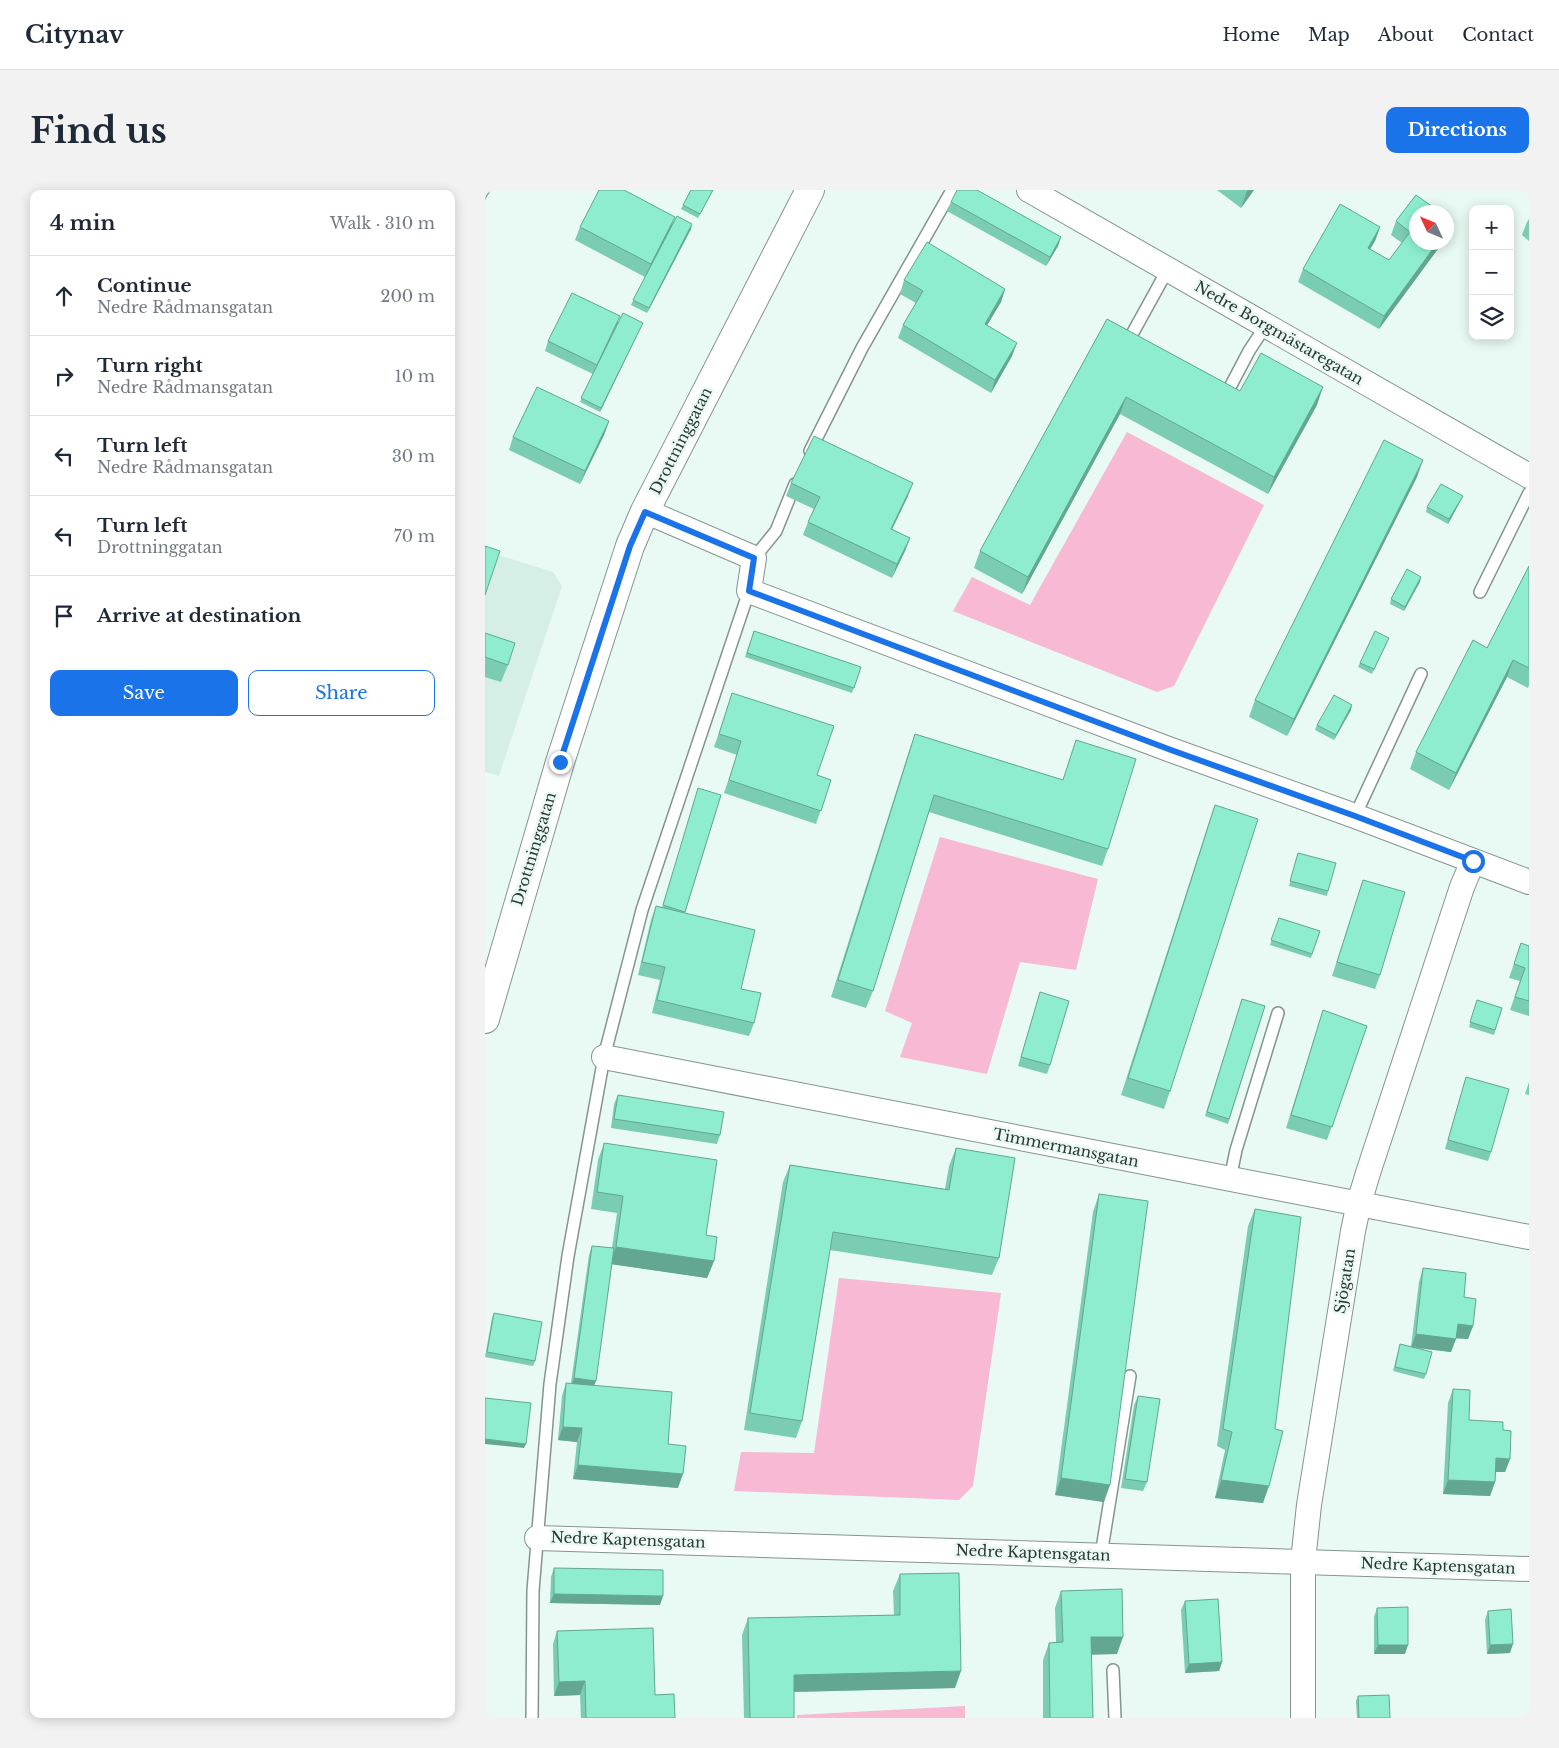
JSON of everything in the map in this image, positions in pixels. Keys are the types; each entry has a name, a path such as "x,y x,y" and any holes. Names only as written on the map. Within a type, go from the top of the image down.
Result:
{"street":[{"name":"Drottninggatan","path":"485,1020 560,762 630,546 645,512 810,190"},
{"name":"Nedre Borgmästaregatan","path":"1029,190 1529,476"},
{"path":"645,512 754,558 749,591 1529,882"},
{"name":"Sjögatan","path":"1303,1718 1303,1561 1310,1496 1351,1241 1359,1203 1459,896 1473,861"},
{"name":"Timmermansgatan","path":"604,1057 794,1096 1529,1237"},
{"name":"Nedre Kaptensgatan","path":"537,1538 1529,1569"}],"lane":[{"path":"805,460 862,348 952,190"},
{"path":"1133,352 1125,348 1168,269"},
{"path":"1211,391 1220,396 1228,391 1249,351 1266,325"},
{"path":"754,558 776,531 798,478"},
{"path":"1480,592 1529,493"},
{"path":"532,1718 531,1654 537,1538 550,1384 568,1256 604,1057 642,910 749,591"},
{"path":"1355,816 1421,674"},
{"path":"1230,1179 1278,1013"},
{"path":"1101,1555 1130,1376"},
{"path":"1113,1670 1115,1718"}],"shaded area":[{"path":"1127,432 1264,505 1174,686 1157,692 953,611 972,577 1030,605"},
{"path":"485,551 553,572 562,586 499,776 485,772"},
{"path":"940,837 1098,879 1076,970 1020,962 987,1074 900,1057 912,1023 885,1011"},
{"path":"839,1278 1001,1293 973,1486 959,1500 734,1491 741,1452 814,1453"},
{"path":"965,1706 965,1718 797,1718 797,1715"}],"building":[{"path":"599,190 624,190 675,217 651,264 580,227"},
{"path":"691,190 713,190 700,214 683,205"},
{"path":"957,190 977,190 1061,237 1050,257 951,202"},
{"path":"1416,195 1430,205 1409,205 1409,231 1396,221"},
{"path":"1340,204 1380,227 1368,248 1389,260 1409,233 1409,250 1432,250 1384,316 1303,269"},
{"path":"677,216 692,224 649,308 633,300"},
{"path":"927,242 1005,289 985,324 1017,343 995,380 903,325 923,291 904,280"},
{"path":"572,293 620,316 597,365 548,341"},
{"path":"623,313 643,323 601,408 581,398"},
{"path":"1107,319 1240,391 1261,353 1323,387 1274,477 1126,397 1028,577 980,551"},
{"path":"537,387 609,421 585,471 513,437"},
{"path":"814,436 913,483 891,529 910,538 897,564 808,522 820,497 791,483"},
{"path":"1384,440 1423,460 1294,719 1255,700"},
{"path":"1441,484 1463,496 1449,519 1427,507"},
{"path":"485,546 500,551 485,595"},
{"path":"1529,566 1529,668 1513,660 1456,773 1416,752 1473,640 1487,648"},
{"path":"1407,569 1421,577 1405,607 1391,599"},
{"path":"754,631 861,667 854,688 747,653"},
{"path":"1375,631 1389,638 1374,669 1360,663"},
{"path":"485,633 515,643 508,665 485,657"},
{"path":"732,693 834,726 817,775 831,780 821,811 729,780 741,741 719,734"},
{"path":"1334,695 1352,705 1336,735 1317,725"},
{"path":"915,734 1063,780 1076,740 1136,759 1108,849 934,795 873,991 838,980"},
{"path":"698,788 721,795 685,912 663,905"},
{"path":"1215,805 1258,819 1170,1091 1128,1078"},
{"path":"1298,853 1336,863 1328,891 1290,881"},
{"path":"1363,880 1405,892 1380,975 1337,962"},
{"path":"656,906 755,930 741,989 761,993 754,1023 657,1000 665,967 642,962"},
{"path":"1279,918 1320,931 1312,954 1271,940"},
{"path":"1521,943 1529,946 1529,1001 1515,997 1525,968 1514,964"},
{"path":"1040,992 1069,1001 1050,1065 1021,1057"},
{"path":"1242,999 1265,1006 1229,1119 1207,1112"},
{"path":"1477,1000 1502,1008 1495,1030 1470,1022"},
{"path":"1323,1010 1367,1026 1332,1127 1291,1115"},
{"path":"1466,1077 1509,1089 1491,1152 1448,1140"},
{"path":"618,1095 724,1112 720,1135 614,1119"},
{"path":"604,1143 717,1160 706,1235 717,1237 714,1261 616,1247 623,1196 597,1192"},
{"path":"956,1148 1015,1158 999,1258 833,1232 802,1421 750,1413 790,1165 949,1190"},
{"path":"1099,1194 1148,1201 1110,1485 1061,1478"},
{"path":"1255,1209 1301,1217 1275,1429 1283,1431 1269,1486 1221,1480 1232,1432 1223,1429"},
{"path":"592,1246 614,1248 596,1381 574,1378"},
{"path":"1423,1268 1466,1273 1464,1297 1476,1299 1473,1326 1458,1324 1456,1339 1416,1334"},
{"path":"494,1313 542,1322 535,1361 487,1352"},
{"path":"1400,1344 1432,1352 1426,1374 1395,1367"},
{"path":"566,1383 672,1392 668,1444 686,1446 683,1474 578,1465 582,1428 563,1427"},
{"path":"1453,1389 1470,1390 1469,1420 1503,1422 1503,1430 1511,1431 1510,1459 1496,1458 1495,1482 1448,1480"},
{"path":"1138,1396 1160,1399 1147,1482 1125,1479"},
{"path":"485,1398 531,1403 526,1444 485,1439"},
{"path":"554,1568 663,1570 663,1596 554,1594"},
{"path":"959,1573 961,1671 794,1675 794,1718 750,1718 748,1618 900,1615 900,1574"},
{"path":"1122,1589 1123,1637 1091,1637 1093,1718 1050,1718 1049,1643 1063,1642 1061,1591"},
{"path":"1218,1599 1222,1662 1189,1664 1185,1601"},
{"path":"1408,1607 1408,1645 1378,1645 1377,1608"},
{"path":"1511,1609 1513,1644 1490,1645 1488,1611"},
{"path":"653,1628 655,1695 674,1694 675,1718 586,1718 585,1681 559,1682 557,1631"},
{"path":"1389,1695 1390,1718 1359,1718 1358,1696"}],"route":[{"path":"560,762 630,546 645,512 754,558 749,591 1171,750 1192,756 1473,861"}]}
